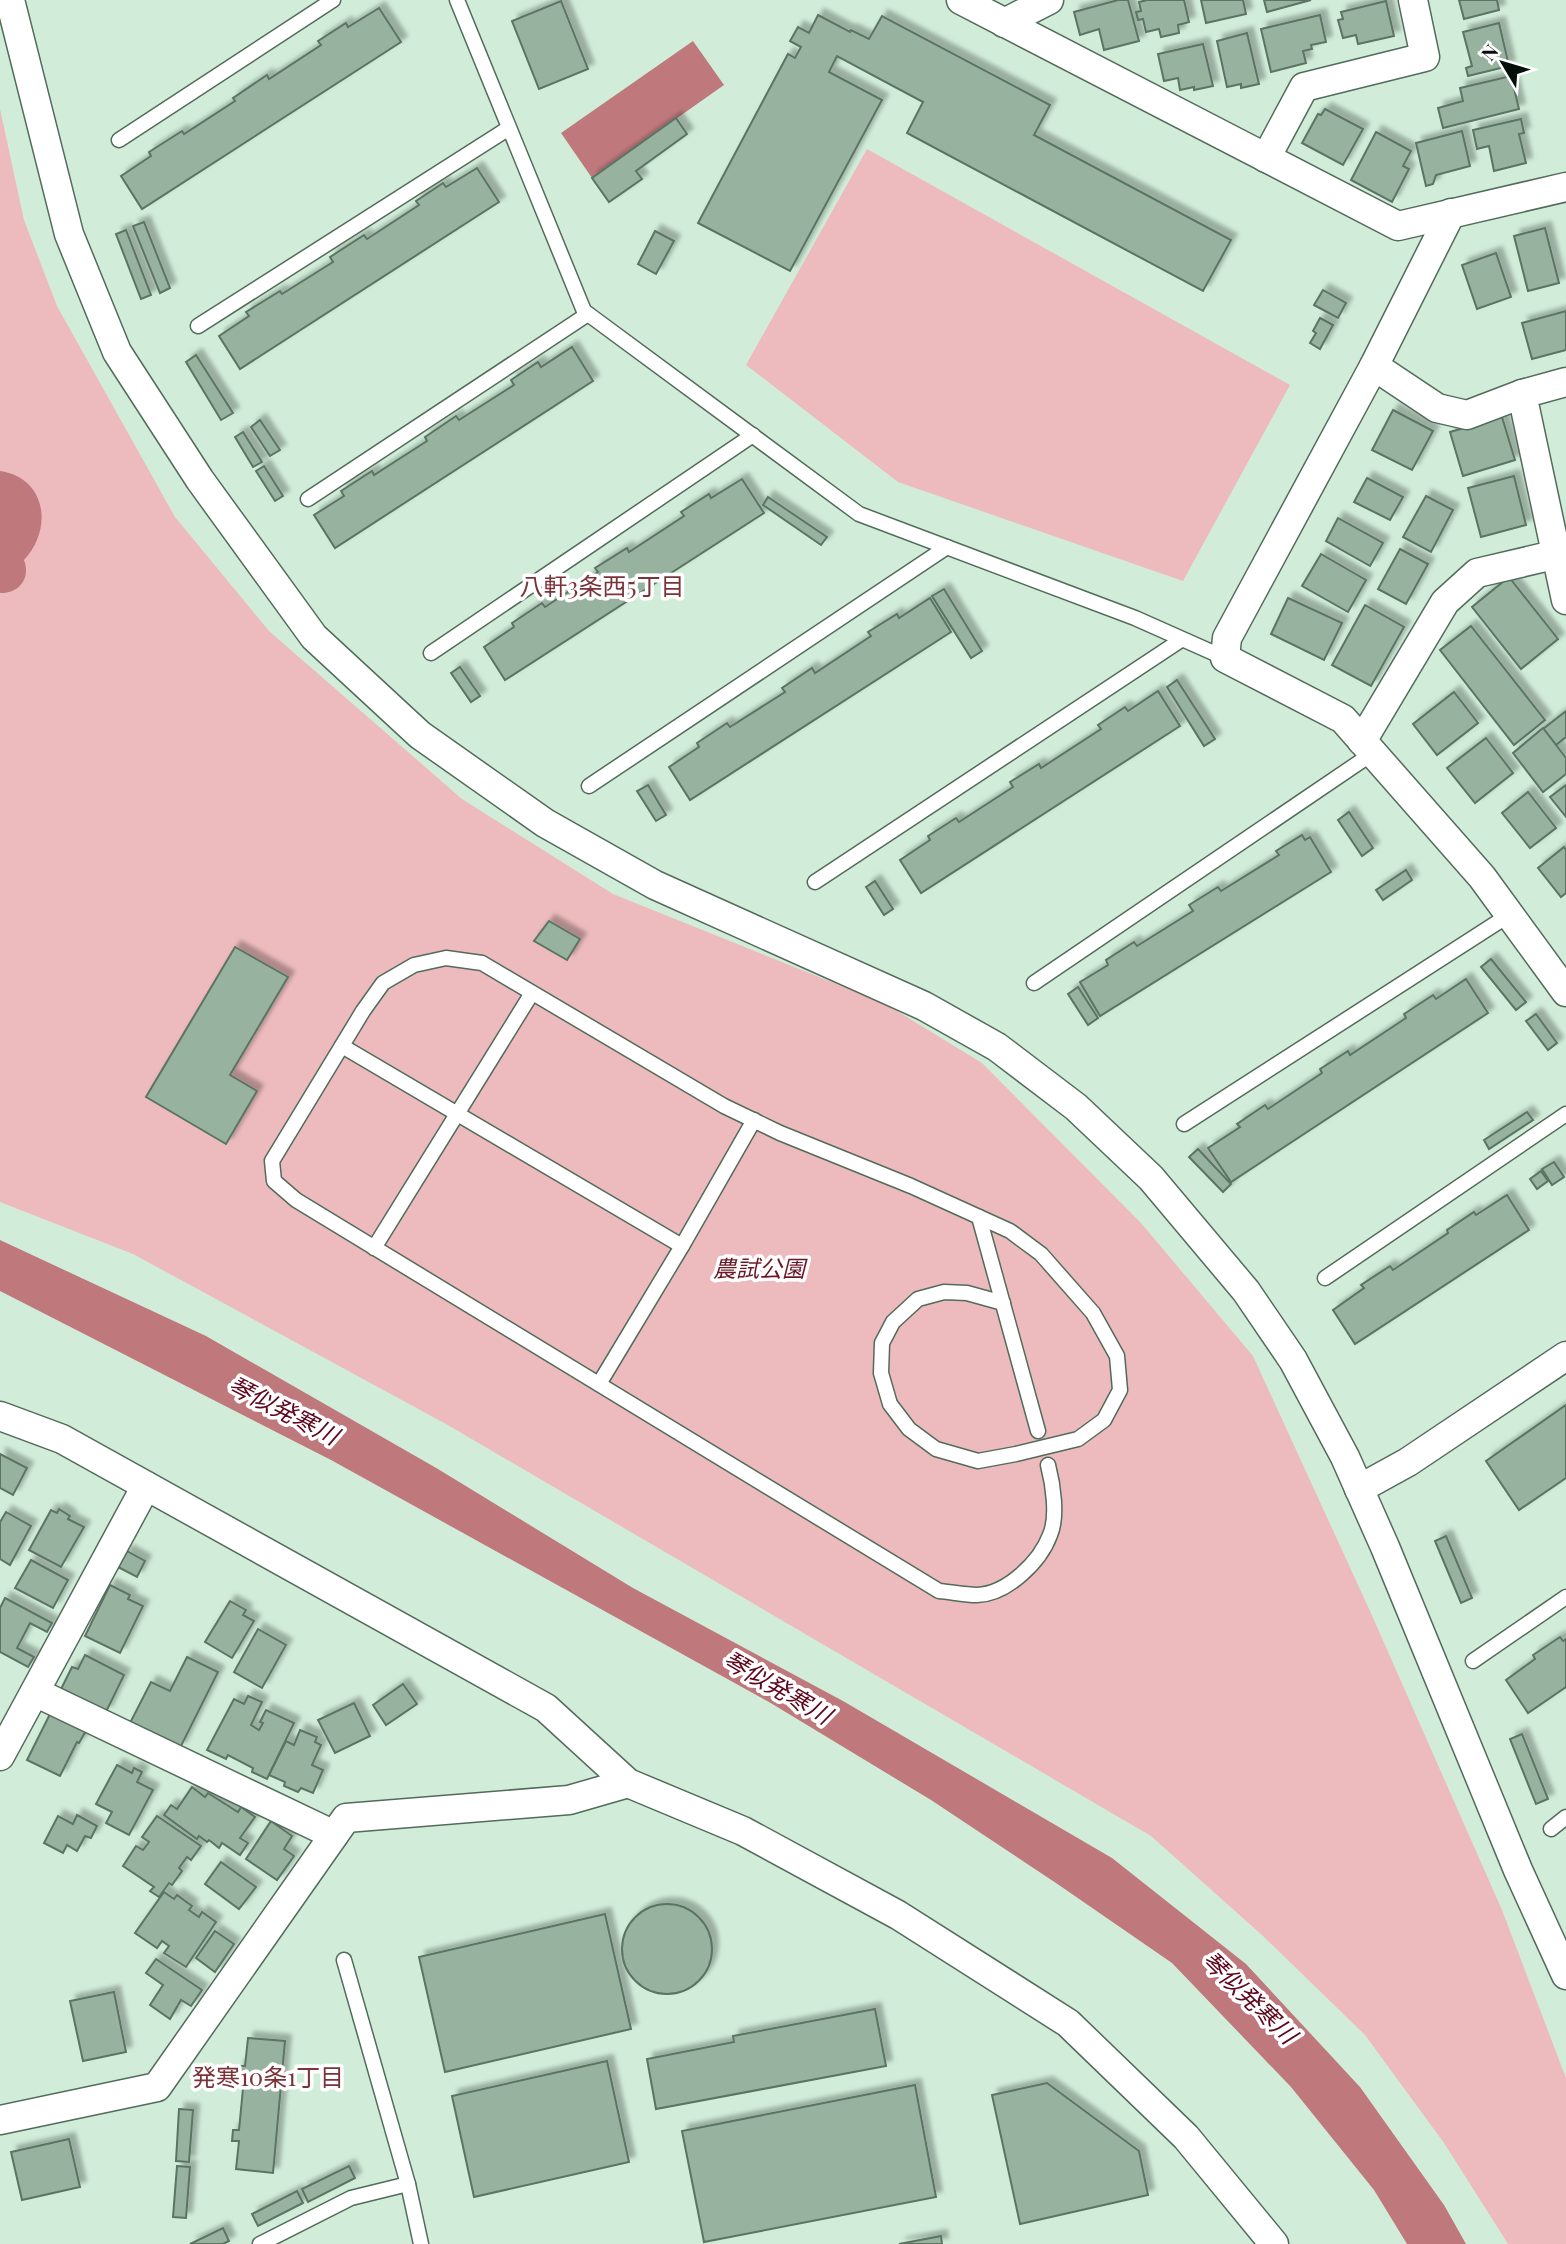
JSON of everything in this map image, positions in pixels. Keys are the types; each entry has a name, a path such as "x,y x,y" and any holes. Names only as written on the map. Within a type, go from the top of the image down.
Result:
{"street":[{"path":"9,0 68,234 117,352 200,480 314,637 420,735 545,823 655,886 924,1006 997,1047 1076,1107 1152,1178 1246,1291 1293,1360 1345,1457 1391,1560 1518,1870 1566,1975"},
{"path":"961,0 1398,226 1566,187"},
{"path":"1004,23 1049,0"},
{"path":"1266,158 1304,87 1425,57 1413,0"},
{"path":"1451,214 1374,366 1227,638 1225,658 1343,719 1482,877 1566,992"},
{"path":"1374,366 1437,408 1467,415 1522,394 1566,382"},
{"path":"1522,394 1566,600"},
{"path":"1367,747 1445,602 1477,573 1558,554"},
{"path":"1359,1489 1408,1462 1566,1356"},
{"path":"0,1416 62,1439 546,1709 628,1783 743,1831 898,1915 1068,2023 1186,2137 1274,2244"},
{"path":"0,1756 146,1486"},
{"path":"35,1692 334,1835"},
{"path":"0,2120 157,2087 346,1818 569,1800 628,1783"}],"lane":[{"path":"119,140 333,0"},
{"path":"457,0 584,311 859,513 1135,618 1225,658"},
{"path":"198,326 509,128"},
{"path":"309,499 588,314"},
{"path":"431,653 753,435"},
{"path":"589,786 947,547"},
{"path":"815,882 1181,640"},
{"path":"1034,984 1367,747"},
{"path":"1184,1124 1509,915"},
{"path":"1003,1303 967,1293 944,1292 918,1299 893,1322 882,1343 881,1373 890,1404 909,1429 936,1449 978,1461 1078,1438 1104,1420 1120,1390 1117,1356 1093,1313 1041,1254 1010,1231 724,1106 482,963 446,958 414,965 383,983 272,1161 274,1181 296,1200 939,1591 979,1595 1006,1587 1034,1561 1051,1534 1055,1489 1048,1465"},
{"path":"374,1248 532,993"},
{"path":"342,1046 682,1246"},
{"path":"1325,1278 1566,1114"},
{"path":"599,1384 754,1120"},
{"path":"979,1217 1038,1432"},
{"path":"1474,1661 1566,1597"},
{"path":"1550,1829 1566,1817"},
{"path":"344,1960 408,2184 421,2244"},
{"path":"260,2244 351,2198 408,2184"}],"green space":[{"name":"農試公園","path":"0,109 24,220 57,306 175,517 269,631 462,799 613,894 884,1003 982,1063 1141,1223 1253,1356 1370,1611 1502,1910 1566,2078 1566,2244 1508,2244 1444,2143 1365,2035 1263,1936 1151,1836 446,1424 133,1254 0,1202"},
{"path":"867,149 1290,385 1183,581 898,482 746,365"}],"water":[{"path":"693,41 724,85 592,178 561,133"},
{"path":"0,471 16,476 28,484 41,506 42,520 33,548 24,560 26,573 22,584 7,593 0,593"},
{"name":"琴似発寒川","path":"0,1240 206,1336 438,1469 633,1588 843,1701 1112,1858 1246,1964 1360,2087 1444,2205 1466,2244 1407,2244 1374,2190 1291,2087 1172,1963 1056,1883 931,1800 769,1702 331,1460 0,1291"}],"building":[{"path":"1118,0 1128,0 1139,41 1104,50 1099,29 1080,35 1074,12"},
{"path":"1184,0 1189,22 1178,25 1179,33 1161,37 1159,29 1146,32 1143,19 1138,20 1136,12 1141,11 1139,2"},
{"path":"1201,0 1243,0 1246,14 1206,23"},
{"path":"1264,0 1311,0 1267,12"},
{"path":"1459,0 1497,0 1499,10 1464,19"},
{"path":"561,1 588,69 539,89 512,21"},
{"path":"1386,1 1394,36 1358,44 1356,35 1343,38 1338,20 1343,19 1341,12"},
{"path":"379,8 401,42 142,209 121,176 151,156 149,152 182,131 184,134 235,101 233,98 267,75 269,79 321,45 318,41 346,23 348,27"},
{"path":"818,15 869,39 882,16 1050,105 1034,135 1231,240 1203,291 907,133 923,102 837,56 829,72 882,100 790,271 698,223 788,54 795,58 801,47 790,41 798,27 809,33"},
{"path":"1320,15 1326,42 1311,45 1312,49 1303,51 1306,63 1271,72 1261,29"},
{"path":"1499,23 1509,66 1468,76 1466,68 1472,66 1463,32"},
{"path":"1247,33 1259,84 1241,88 1241,84 1227,87 1217,41"},
{"path":"1203,44 1213,86 1180,90 1178,78 1164,81 1158,54"},
{"path":"1511,76 1519,109 1443,128 1438,108 1463,101 1460,88"},
{"path":"1325,109 1363,129 1343,165 1302,143 1318,114 1321,115"},
{"path":"676,118 687,134 636,171 642,179 609,202 592,178"},
{"path":"1521,119 1524,133 1519,134 1526,163 1494,171 1489,146 1477,149 1473,130"},
{"path":"1462,131 1470,166 1436,175 1433,184 1426,186 1416,143"},
{"path":"1376,132 1411,151 1403,166 1409,169 1392,202 1351,180"},
{"path":"477,168 499,202 240,369 219,336 249,316 246,312 280,291 282,294 333,262 330,257 364,235 367,239 419,205 416,201 443,183 446,187"},
{"path":"144,222 170,288 160,293 133,226"},
{"path":"1545,228 1559,283 1528,291 1514,236"},
{"path":"126,230 151,295 141,299 116,234"},
{"path":"655,231 674,241 656,274 638,264"},
{"path":"1496,253 1511,297 1477,309 1462,265"},
{"path":"1323,290 1346,303 1338,318 1314,305"},
{"path":"1566,311 1566,350 1532,359 1522,323"},
{"path":"1320,318 1333,325 1320,349 1310,343"},
{"path":"572,347 593,381 335,548 314,515 344,496 341,491 372,471 374,475 427,441 425,437 456,416 459,420 514,385 511,380 538,362 541,367"},
{"path":"196,355 233,413 221,420 186,362"},
{"path":"1393,410 1433,431 1412,470 1372,450"},
{"path":"1502,417 1515,460 1463,476 1450,432"},
{"path":"260,420 280,450 270,456 251,427"},
{"path":"243,432 262,462 253,467 235,437"},
{"path":"264,466 283,496 275,501 256,471"},
{"path":"1514,476 1526,525 1481,537 1468,488"},
{"path":"1367,478 1403,497 1390,520 1354,502"},
{"path":"742,479 764,513 505,680 484,647 514,627 512,623 542,603 545,607 598,572 595,568 627,548 629,552 684,516 681,512 709,494 711,498"},
{"path":"1426,496 1453,510 1431,552 1403,537"},
{"path":"768,497 827,537 821,545 763,505"},
{"path":"1338,518 1383,543 1370,566 1326,541"},
{"path":"1400,549 1428,564 1406,604 1378,589"},
{"path":"1321,554 1366,580 1348,612 1302,586"},
{"path":"1509,577 1558,639 1521,669 1472,607"},
{"path":"944,589 982,651 971,658 932,596"},
{"path":"930,598 951,632 690,800 669,767 699,747 697,743 727,723 730,727 785,692 782,688 812,668 815,673 871,636 868,632 897,614 899,618"},
{"path":"1288,598 1342,623 1324,660 1271,634"},
{"path":"1365,605 1404,627 1371,686 1332,665"},
{"path":"1471,626 1545,720 1514,745 1440,650"},
{"path":"460,667 480,696 471,702 451,673"},
{"path":"1177,680 1215,739 1204,746 1167,687"},
{"path":"1158,691 1180,726 921,893 900,860 930,840 928,836 956,818 959,822 1013,787 1010,782 1039,764 1041,768 1101,729 1098,725 1125,707 1128,711"},
{"path":"1454,692 1478,723 1437,755 1413,724"},
{"path":"1566,711 1566,737 1556,745 1543,729"},
{"path":"1543,728 1566,758 1566,774 1543,792 1513,753"},
{"path":"1486,738 1513,773 1475,803 1447,768"},
{"path":"648,785 666,815 656,821 637,791"},
{"path":"1566,785 1566,817 1550,797"},
{"path":"1528,792 1556,828 1530,848 1502,813"},
{"path":"1349,812 1373,848 1362,856 1338,820"},
{"path":"1302,835 1305,840 1310,837 1331,872 1100,1016 1080,982 1108,965 1106,960 1134,942 1137,946 1193,911 1189,905 1218,887 1221,891 1279,855 1276,851"},
{"path":"1564,847 1566,893 1561,897 1538,868"},
{"path":"1406,870 1412,880 1383,900 1376,890"},
{"path":"875,881 893,909 884,915 866,887"},
{"path":"549,921 580,939 567,960 534,941"},
{"path":"235,947 288,977 230,1075 257,1091 226,1144 146,1097"},
{"path":"1491,959 1526,1002 1516,1010 1481,967"},
{"path":"1466,979 1488,1013 1231,1182 1208,1148 1240,1127 1237,1124 1265,1105 1268,1109 1322,1073 1320,1069 1348,1051 1350,1055 1406,1018 1404,1014 1433,995 1436,999"},
{"path":"1078,987 1098,1018 1088,1025 1068,994"},
{"path":"1536,1014 1557,1043 1548,1050 1526,1021"},
{"path":"1527,1112 1533,1120 1489,1149 1484,1140"},
{"path":"1198,1149 1231,1184 1223,1192 1189,1157"},
{"path":"1554,1162 1564,1177 1552,1185 1542,1169"},
{"path":"1541,1171 1548,1181 1537,1189 1530,1179"},
{"path":"1507,1195 1529,1230 1355,1344 1333,1310 1364,1288 1361,1285 1390,1266 1393,1270 1474,1212 1476,1215"},
{"path":"1566,1405 1566,1478 1519,1510 1486,1461"},
{"path":"0,1454 27,1468 13,1495 0,1488"},
{"path":"59,1509 70,1516 68,1519 84,1527 61,1567 29,1550 51,1510 57,1513"},
{"path":"6,1512 31,1526 10,1565 0,1559 0,1522"},
{"path":"1446,1536 1472,1598 1461,1603 1435,1541"},
{"path":"127,1551 145,1561 137,1577 118,1567"},
{"path":"31,1560 68,1580 53,1608 15,1588"},
{"path":"110,1585 130,1595 128,1599 143,1606 120,1653 85,1636"},
{"path":"5,1598 52,1623 47,1632 30,1623 17,1648 34,1657 28,1667 0,1652 0,1608"},
{"path":"230,1601 246,1610 243,1615 254,1621 232,1658 205,1642"},
{"path":"258,1629 286,1645 262,1688 234,1672"},
{"path":"1560,1637 1563,1641 1566,1639 1566,1687 1528,1713 1506,1680 1535,1659 1533,1655"},
{"path":"85,1655 124,1675 106,1712 61,1689 72,1667 78,1669"},
{"path":"187,1657 218,1672 180,1748 130,1723 151,1682 170,1691"},
{"path":"403,1684 417,1704 386,1725 373,1705"},
{"path":"248,1696 262,1702 251,1725 259,1730 266,1710 294,1723 267,1779 228,1755 226,1759 207,1750 234,1699 244,1704"},
{"path":"354,1703 370,1736 335,1753 318,1720"},
{"path":"51,1712 87,1729 79,1743 77,1742 60,1776 27,1760"},
{"path":"300,1730 317,1737 315,1742 321,1745 312,1765 323,1770 313,1793 301,1788 298,1792 269,1775 286,1741 294,1745"},
{"path":"1522,1734 1548,1799 1536,1804 1510,1739"},
{"path":"117,1765 132,1773 134,1768 142,1772 137,1782 153,1790 129,1835 106,1823 112,1812 96,1804"},
{"path":"192,1787 205,1797 208,1793 238,1812 241,1807 255,1817 240,1838 248,1843 240,1855 222,1843 219,1848 209,1840 207,1842 199,1836 197,1839 164,1815 171,1805 177,1809"},
{"path":"77,1815 97,1826 91,1838 85,1836 77,1851 67,1845 63,1853 44,1843 58,1816 73,1824"},
{"path":"157,1816 201,1846 191,1860 187,1857 179,1868 182,1871 159,1897 150,1891 154,1887 123,1866 136,1846 143,1850 149,1842 142,1837"},
{"path":"271,1821 292,1836 284,1849 294,1856 277,1880 246,1859"},
{"path":"221,1862 256,1887 239,1909 205,1884"},
{"path":"164,1892 174,1899 177,1895 192,1906 189,1910 199,1917 202,1912 216,1922 186,1967 164,1953 169,1946 162,1941 157,1948 135,1933"},
{"path":"667,1904 684,1907 699,1917 709,1932 712,1949 709,1966 699,1981 684,1991 667,1994 650,1991 635,1981 625,1966 622,1949 625,1932 635,1917 650,1907"},
{"path":"605,1914 631,2029 445,2072 419,1957"},
{"path":"215,1931 234,1944 215,1972 196,1958"},
{"path":"156,1959 202,1990 191,2006 181,2000 170,2019 150,2005 163,1985 146,1973"},
{"path":"114,1992 126,2052 83,2061 70,2001"},
{"path":"875,2009 886,2066 656,2109 647,2059 734,2042 733,2036"},
{"path":"248,2038 285,2041 273,2173 236,2169 239,2141 232,2141 233,2130 239,2130 244,2078 238,2078 239,2066 245,2066"},
{"path":"607,2061 629,2162 474,2197 452,2096"},
{"path":"1047,2083 1139,2151 1148,2195 1020,2224 992,2095"},
{"path":"915,2085 936,2197 704,2242 682,2131"},
{"path":"179,2109 193,2110 189,2162 176,2161"},
{"path":"69,2139 80,2187 22,2200 11,2152"},
{"path":"177,2166 190,2167 186,2218 173,2217"},
{"path":"349,2166 355,2178 308,2202 302,2189"},
{"path":"297,2191 303,2203 258,2226 252,2214"},
{"path":"223,2228 229,2241 223,2244 190,2244"},
{"path":"941,2236 942,2244 899,2244"}],"district":[{"name":"八軒3条西5丁目","path":"602,587"},
{"name":"発寒10条1丁目","path":"268,2078"}]}
